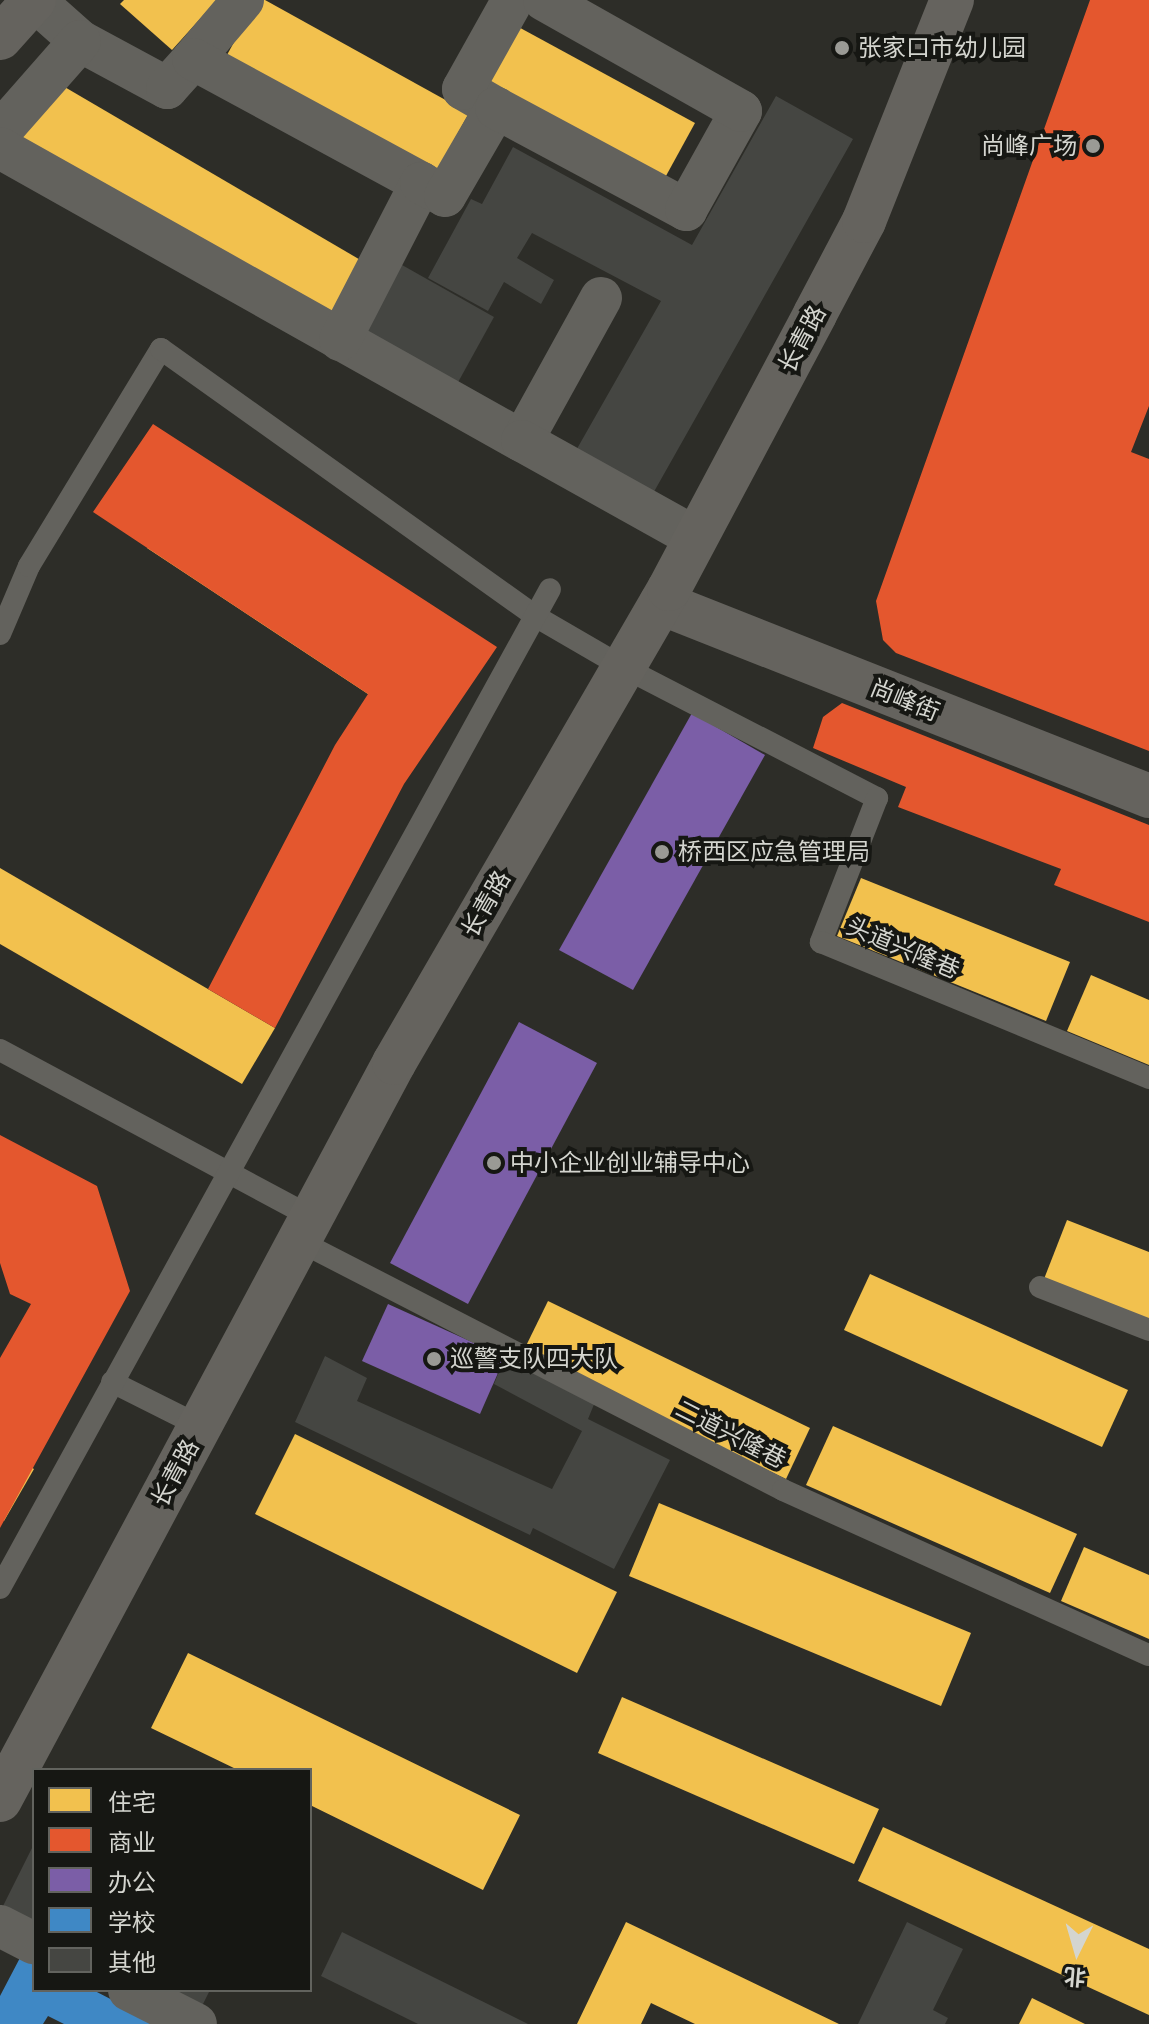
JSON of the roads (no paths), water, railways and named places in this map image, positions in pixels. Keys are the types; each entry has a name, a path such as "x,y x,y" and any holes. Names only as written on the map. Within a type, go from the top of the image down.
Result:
{"main road":[{"path":"0,38 34,0"},
{"name":"长青路","path":"0,1800 394,1063 661,603 864,221 952,0"},
{"name":"尚峰街","path":"661,603 1149,796"}],"street":[{"path":"34,0 80,41 167,88 243,0"},
{"path":"524,1 741,111 686,210 496,108 463,89 524,1"},
{"path":"0,132 80,41"},
{"path":"193,59 445,196 496,108"},
{"path":"0,148 696,538"},
{"path":"340,340 421,183"},
{"path":"522,441 601,298"},
{"path":"0,1926 32,1942"},
{"path":"133,1992 196,2024"}],"lane":[{"path":"0,634 29,566 161,349 535,616 623,667"},
{"path":"0,1588 550,589"},
{"name":"头道兴隆巷","path":"623,667 877,798 821,942 1149,1078"},
{"name":"二道兴隆巷","path":"0,1050 227,1172 306,1229 783,1490 1149,1655"},
{"path":"1040,1287 1149,1330"},
{"path":"112,1382 200,1426"}],"place":[{"name":"张家口市幼儿园","path":"842,48"},
{"name":"尚峰广场","path":"1093,146"},
{"name":"桥西区应急管理局","path":"662,852"},
{"name":"中小企业创业辅导中心","path":"494,1163"},
{"name":"巡警支队四大队","path":"434,1359"}]}
